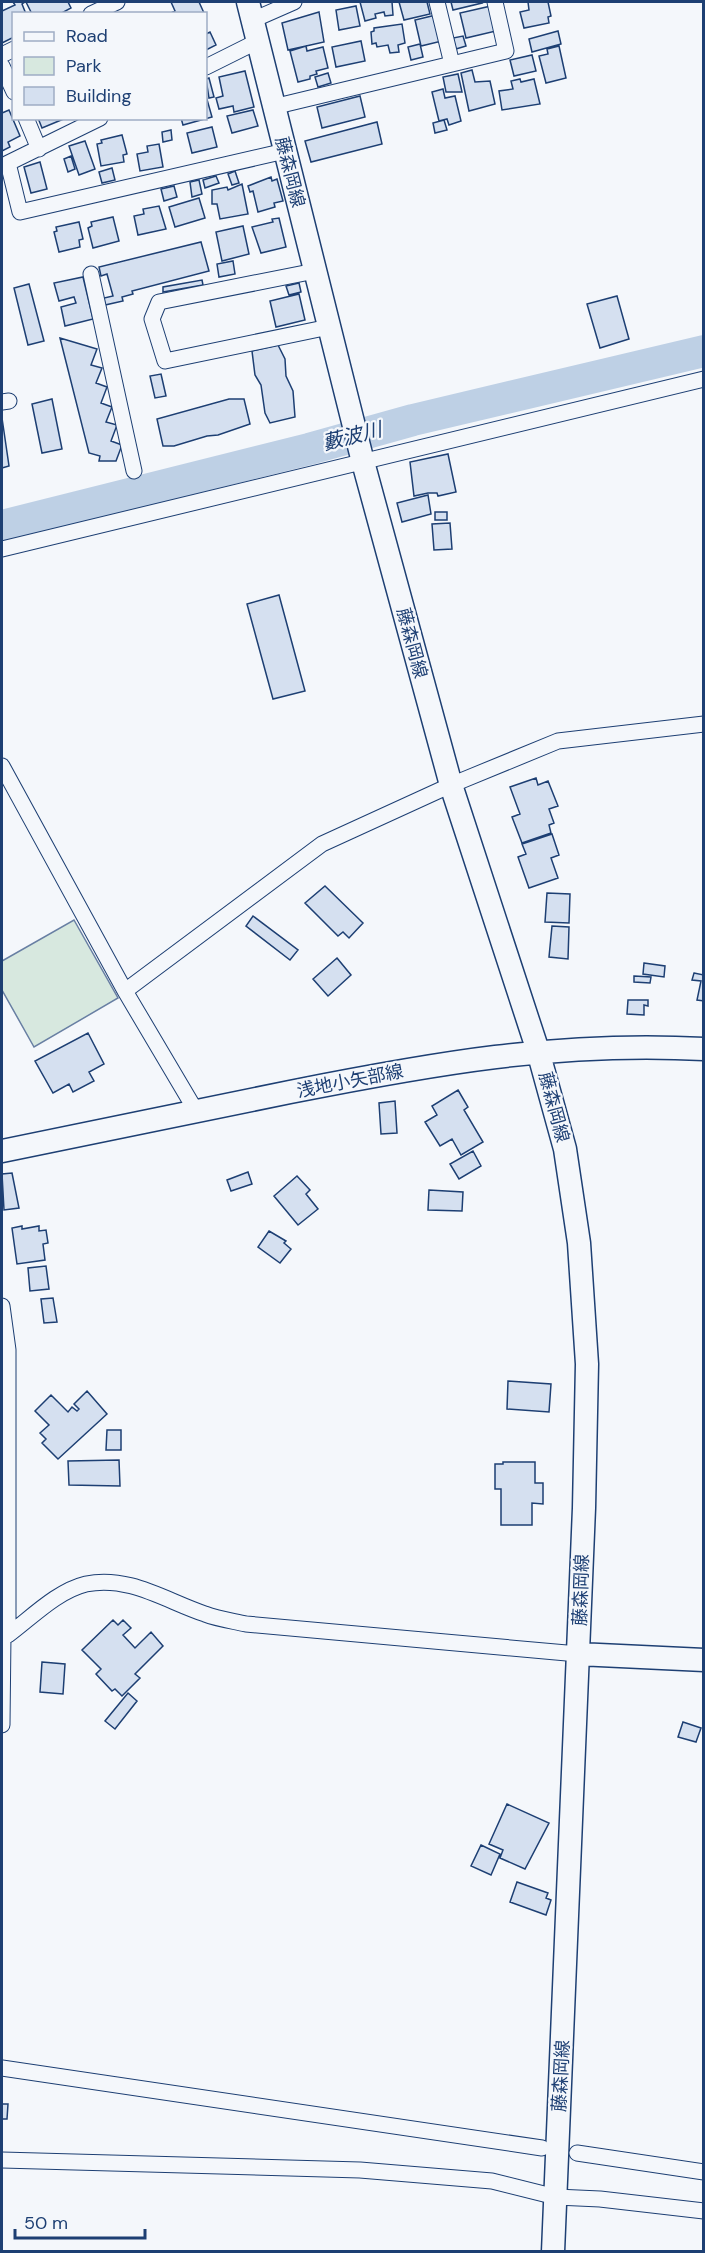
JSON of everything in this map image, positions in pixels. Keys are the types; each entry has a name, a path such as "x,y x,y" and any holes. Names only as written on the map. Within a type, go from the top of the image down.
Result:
{"main road":[{"name":"藤森岡線","path":"253,21 363,462 451,785 538,1051 565,1149 581,1265 587,1364 578,1654 553,2252"},
{"name":"浅地小矢部線","path":"2,1151 403,1070 538,1051 643,1046 704,1049"},
{"path":"578,1654 704,1660"}],"street":[{"path":"95,12 117,2"},
{"path":"207,66 253,21 294,2"},
{"path":"437,2 452,64"},
{"path":"273,107 506,51 495,2"},
{"path":"2,66 12,88"},
{"path":"27,120 39,149"},
{"path":"96,120 5,165 20,212 285,151"},
{"path":"315,271 159,302 152,319 165,362 329,327"},
{"path":"91,274 134,471"},
{"path":"2,549 704,379"},
{"path":"125,991 322,844 451,785 558,741 704,724"},
{"path":"2,766 125,991 196,1111"},
{"path":"2,1306 8,1350 2,1725"},
{"path":"4,1635 61,1595 84,1584 111,1582 139,1587 206,1615 246,1624 578,1654"},
{"path":"2,2068 542,2148"},
{"path":"577,2152 704,2172"},
{"path":"2,2160 360,2170 492,2181 556,2204 600,2199 704,2211"}],"green space":[{"path":"74,920 118,998 34,1047 2,990 2,961"}],"building":[{"path":"13,2 25,2 22,4 25,12 12,12 12,38 2,43 2,11 15,5"},
{"path":"26,2 68,2 71,8 64,12 31,12"},
{"path":"171,2 199,2 204,12 173,12 175,11"},
{"path":"360,2 392,2 393,15 385,16 384,12 375,14 376,18 365,21"},
{"path":"399,2 427,2 430,14 404,20"},
{"path":"451,2 481,2 482,3 453,10"},
{"path":"528,2 548,2 551,16 548,17 549,23 524,28 520,12 529,10"},
{"path":"356,6 360,26 339,30 336,10"},
{"path":"491,6 496,31 466,38 460,13"},
{"path":"319,12 324,42 288,50 282,23"},
{"path":"436,15 442,41 421,46 415,20"},
{"path":"402,24 405,43 398,45 399,52 390,53 388,45 377,47 376,43 372,44 371,32 374,28"},
{"path":"558,31 561,44 532,52 529,39"},
{"path":"210,32 216,45 207,50 207,34"},
{"path":"463,36 466,46 456,49 453,38"},
{"path":"361,41 365,61 336,67 332,47"},
{"path":"420,44 423,57 411,60 408,47"},
{"path":"306,46 307,51 323,47 328,68 316,71 317,74 310,76 310,79 298,82 290,51"},
{"path":"559,46 566,78 546,83 539,56 548,54 547,49"},
{"path":"532,55 536,71 514,76 510,60"},
{"path":"472,70 475,82 490,81 495,104 469,111 461,73"},
{"path":"245,71 254,107 234,112 233,106 219,109 216,98 223,96 219,77"},
{"path":"328,73 331,83 318,87 315,77"},
{"path":"458,74 462,92 446,92 443,77"},
{"path":"209,78 214,97 209,98 207,79"},
{"path":"520,79 521,82 534,79 540,104 502,110 499,91 513,89 511,81"},
{"path":"443,89 445,98 455,96 461,121 449,125 447,119 439,121 432,92"},
{"path":"360,96 365,117 322,128 317,107"},
{"path":"207,100 212,117 207,118"},
{"path":"9,110 20,136 8,142 10,147 2,151 2,113"},
{"path":"253,110 258,126 232,133 227,116"},
{"path":"39,120 61,120 42,128"},
{"path":"182,120 201,120 183,125"},
{"path":"444,120 447,130 435,133 433,123"},
{"path":"377,122 382,144 311,162 305,141"},
{"path":"212,127 217,147 192,153 187,133"},
{"path":"171,130 172,140 163,142 162,132"},
{"path":"122,135 127,154 123,155 124,162 101,166 97,144 102,143 101,140"},
{"path":"85,141 95,169 79,175 69,146"},
{"path":"159,144 163,167 140,171 137,154 148,152 147,146"},
{"path":"71,156 75,169 68,172 64,159"},
{"path":"40,162 47,189 31,193 24,167"},
{"path":"112,168 115,180 102,183 99,172"},
{"path":"235,171 239,183 232,185 228,174"},
{"path":"216,176 219,183 205,188 203,180"},
{"path":"271,177 272,181 277,179 283,201 274,203 275,207 258,212 253,191 250,192 248,186"},
{"path":"199,180 202,194 192,197 190,182"},
{"path":"242,184 248,214 220,219 217,204 212,204 212,190 227,187 228,190"},
{"path":"174,186 177,197 164,201 161,189"},
{"path":"199,198 205,218 175,227 169,207"},
{"path":"159,206 166,229 138,235 134,216 144,214 143,209"},
{"path":"113,217 119,241 93,248 88,228 92,226 91,222"},
{"path":"279,218 286,247 261,253 252,227 273,222 272,219"},
{"path":"79,222 83,239 79,240 80,247 59,252 54,232 57,231 56,227"},
{"path":"243,226 249,254 222,261 216,232"},
{"path":"201,242 209,271 132,291 133,294 122,297 123,301 105,305 104,298 113,296 107,274 101,276 99,267"},
{"path":"233,261 235,274 219,277 217,264"},
{"path":"83,277 93,319 65,326 61,307 76,303 74,297 59,301 54,283"},
{"path":"202,280 203,285 163,292 163,287"},
{"path":"299,283 301,292 289,295 286,286"},
{"path":"29,284 44,341 28,345 14,288"},
{"path":"299,294 305,320 276,327 270,301"},
{"path":"617,296 629,339 600,348 587,304"},
{"path":"60,338 97,349 91,365 102,368 96,383 107,387 101,403 112,407 106,422 117,425 111,441 122,445 116,461 99,461 100,456 89,453"},
{"path":"278,345 285,359 286,376 293,391 295,417 270,423 265,413 261,385 255,375 252,351"},
{"path":"161,374 166,396 155,398 150,376"},
{"path":"52,399 62,449 42,453 32,404"},
{"path":"229,399 244,399 250,424 218,435 174,446 163,446 157,419"},
{"path":"2,418 9,466 2,468"},
{"path":"448,454 456,492 438,496 437,493 428,493 414,496 410,462"},
{"path":"428,495 431,514 402,522 397,503"},
{"path":"435,512 447,512 447,520 435,520"},
{"path":"450,523 452,549 434,550 432,524"},
{"path":"279,595 305,691 273,699 247,604"},
{"path":"536,778 538,785 548,781 558,806 549,809 554,823 549,825 551,833 522,843 512,817 520,814 510,787"},
{"path":"552,834 559,855 551,858 558,878 529,888 518,857 526,854 522,844"},
{"path":"325,886 363,923 349,938 343,932 338,936 305,903"},
{"path":"547,893 570,894 569,923 545,922"},
{"path":"253,916 298,950 290,960 246,926"},
{"path":"552,926 569,927 568,959 549,957"},
{"path":"337,958 351,975 328,996 313,979"},
{"path":"644,963 665,966 664,977 643,974"},
{"path":"694,973 704,975 704,1001 697,1000 701,981 692,980"},
{"path":"634,976 651,977 650,983 634,982"},
{"path":"628,1000 648,1000 648,1006 644,1005 644,1015 627,1014"},
{"path":"88,1033 104,1064 89,1072 94,1081 73,1092 69,1084 53,1093 35,1061"},
{"path":"458,1090 468,1107 464,1110 483,1142 461,1155 452,1139 440,1146 425,1122 437,1115 432,1106"},
{"path":"395,1101 397,1133 381,1134 379,1103"},
{"path":"473,1151 481,1166 459,1179 450,1164"},
{"path":"248,1172 252,1184 231,1191 227,1180"},
{"path":"12,1173 19,1208 4,1210 2,1174"},
{"path":"297,1176 310,1190 306,1194 318,1209 298,1225 274,1196"},
{"path":"429,1190 463,1192 462,1211 428,1210"},
{"path":"22,1226 22,1229 39,1226 39,1231 46,1230 48,1243 43,1244 45,1260 17,1264 12,1228"},
{"path":"269,1231 286,1241 284,1243 291,1249 280,1263 258,1247"},
{"path":"46,1266 49,1289 30,1291 28,1268"},
{"path":"53,1298 57,1322 44,1323 41,1299"},
{"path":"508,1381 551,1384 549,1412 507,1409"},
{"path":"87,1391 107,1414 58,1459 42,1443 46,1439 40,1433 49,1425 35,1411 51,1395 68,1412 72,1407 77,1411 79,1409 74,1404"},
{"path":"107,1430 121,1430 121,1450 106,1450"},
{"path":"119,1460 120,1486 69,1485 68,1461"},
{"path":"503,1462 535,1462 535,1483 543,1483 543,1504 532,1503 532,1525 501,1525 501,1489 495,1489 495,1464 503,1464"},
{"path":"113,1620 118,1625 123,1620 131,1628 123,1635 135,1648 151,1632 163,1646 135,1674 140,1678 122,1696 115,1689 112,1691 96,1674 101,1669 82,1650"},
{"path":"42,1662 65,1664 63,1694 40,1692"},
{"path":"128,1693 137,1701 115,1729 105,1721"},
{"path":"683,1722 701,1728 696,1742 678,1737"},
{"path":"507,1804 549,1823 525,1869 500,1858 503,1850 489,1844"},
{"path":"481,1845 500,1854 491,1875 471,1866"},
{"path":"517,1882 548,1893 546,1898 551,1900 546,1915 510,1902"},
{"path":"2,2104 8,2104 7,2119 2,2119"}],"waterway":[{"name":"藪波川","path":"2,526 309,449 413,420 704,351"}]}
